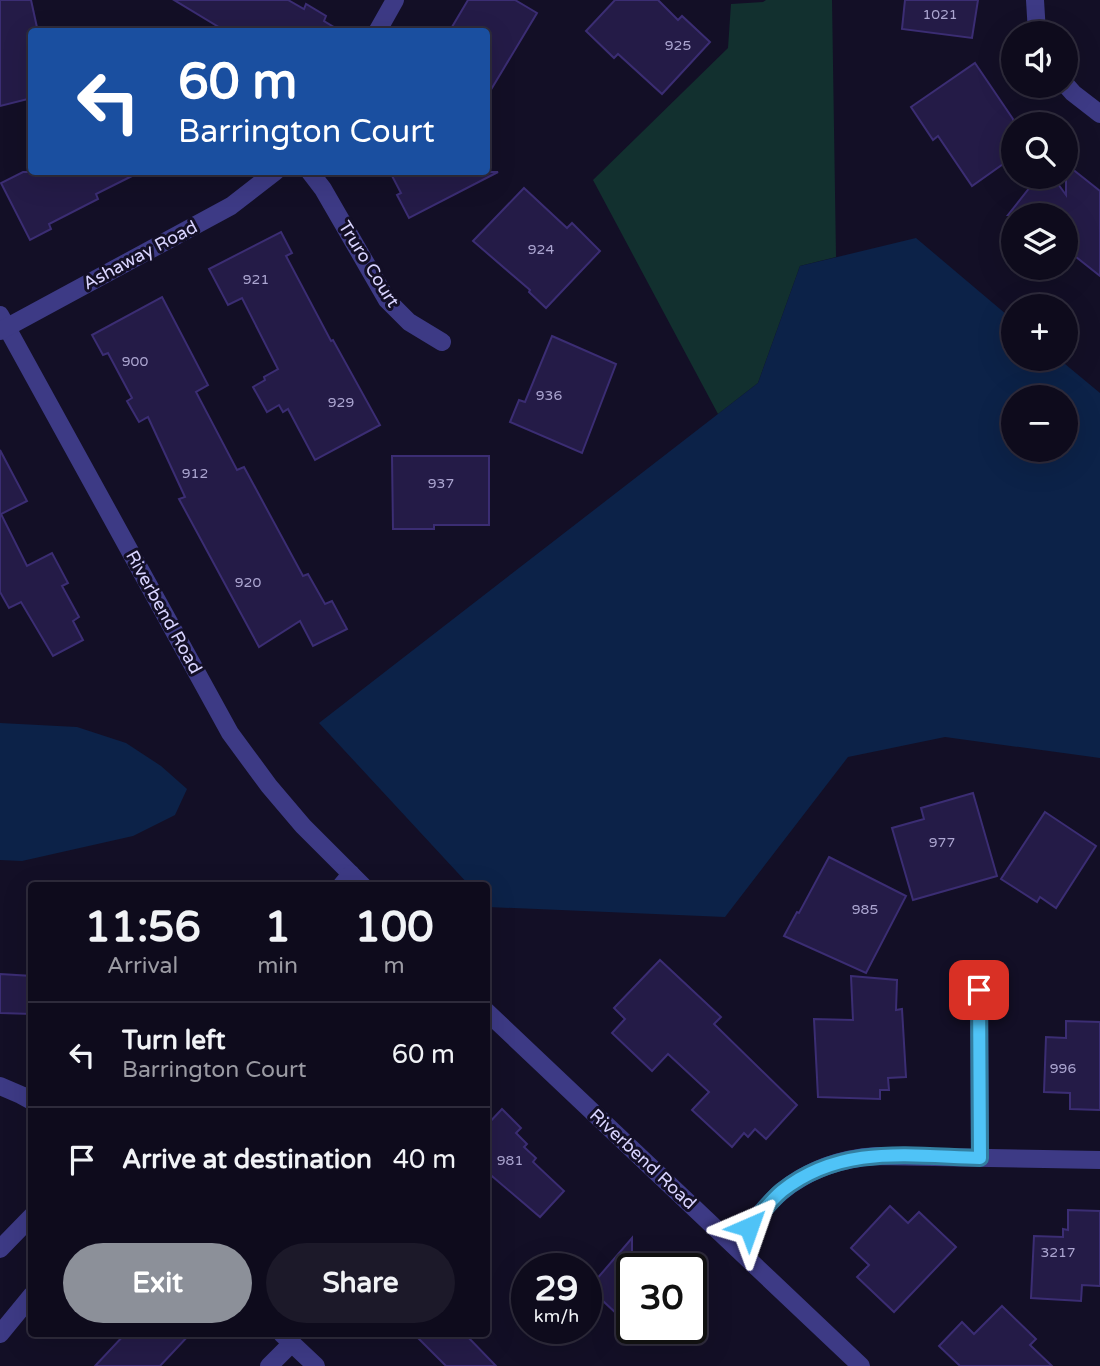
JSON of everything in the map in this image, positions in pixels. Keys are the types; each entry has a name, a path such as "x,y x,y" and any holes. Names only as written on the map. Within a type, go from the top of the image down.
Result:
{"street":[{"path":"379,28 395,0"},
{"path":"1035,0 1036,21"},
{"path":"1078,97 1100,114"},
{"name":"Ashaway Road","path":"2,324 231,206 271,175"},
{"name":"Truro Court","path":"312,175 387,300 409,322 442,342"},
{"name":"Riverbend Road","path":"2,324 40,385 230,733 269,786 352,882"},
{"path":"979,990 980,1158"},
{"name":"Riverbend Road","path":"490,1015 861,1366"},
{"path":"0,1086 28,1099"},
{"path":"733,1244 781,1192 808,1174 832,1163 877,1156 1100,1160"},
{"path":"0,1249 28,1220"},
{"path":"0,1334 28,1300"},
{"path":"270,1366 287,1338 316,1366"}],"green space":[{"path":"766,0 832,0 836,257 800,266 758,383 718,414 593,180 728,48 731,4"}],"water":[{"path":"916,238 1001,310 1001,371 1073,371 1100,393 1100,758 945,737 848,757 725,917 490,907 490,882 466,882 319,723 758,383 800,266"},
{"path":"0,723 77,727 126,743 161,766 187,789 175,815 133,836 22,861 0,860"}],"building":[{"path":"0,0 31,0 37,28 28,28 28,99 0,106"},
{"path":"174,0 288,0 304,9 306,4 326,16 324,21 335,28 220,28"},
{"path":"468,0 515,0 537,13 490,91 490,28 451,28"},
{"path":"615,0 658,0 678,20 682,16 710,42 662,94 618,54 614,58 586,31"},
{"path":"905,0 978,0 972,38 902,29"},
{"path":"975,63 1008,112 1001,112 1001,165 972,186 938,136 933,140 911,107"},
{"path":"23,172 28,172 28,175 134,175 96,194 98,199 49,224 51,229 30,240 1,183"},
{"path":"490,172 498,172 409,218 397,195 401,193 392,175 490,175"},
{"path":"1078,174 1100,191 1100,276 1078,259 1078,203 1017,203 1029,189 1062,189 1066,195 1066,189 1078,189"},
{"path":"524,188 567,228 572,223 600,251 546,308 530,290 473,241"},
{"path":"281,232 292,253 286,256 380,425 315,460 288,409 283,412 279,405 267,412 253,387 278,369 242,298 228,305 209,269"},
{"path":"162,297 208,385 196,392 237,470 244,467 303,576 308,574 325,604 332,601 347,629 313,646 300,621 259,647 179,499 185,497 148,417 139,422 127,401 132,398 108,353 103,355 92,335"},
{"path":"552,336 616,364 582,453 510,422 519,400 525,402"},
{"path":"0,450 27,501 1,514 27,566 52,553 68,583 62,586 79,617 73,621 83,640 53,656 21,602 9,608 0,592"},
{"path":"392,456 489,456 489,525 434,525 434,529 393,529"},
{"path":"973,793 997,876 913,900 892,828 924,819 921,808"},
{"path":"1045,812 1096,846 1056,908 1040,897 1037,902 1001,879"},
{"path":"829,857 906,896 866,973 784,936"},
{"path":"660,960 721,1017 714,1024 797,1105 766,1139 755,1129 748,1137 744,1133 732,1147 692,1110 709,1092 668,1054 652,1071 612,1033 625,1019 614,1008"},
{"path":"0,974 28,976 28,1014 0,1013"},
{"path":"851,976 897,980 896,1010 902,1009 906,1077 888,1078 889,1090 880,1090 880,1099 818,1097 814,1019 853,1020"},
{"path":"1066,1021 1100,1022 1100,1110 1070,1109 1070,1093 1044,1092 1046,1037 1066,1038"},
{"path":"502,1109 521,1128 516,1133 527,1144 524,1147 536,1158 533,1162 564,1191 540,1217 490,1174 490,1122"},
{"path":"890,1206 908,1223 919,1212 956,1247 894,1312 857,1277 869,1265 851,1248"},
{"path":"1068,1210 1100,1211 1100,1286 1082,1285 1081,1301 1031,1298 1034,1236 1063,1237 1063,1229 1068,1230"},
{"path":"632,1238 632,1253 619,1253"},
{"path":"616,1257 616,1313 602,1300 602,1273"},
{"path":"1002,1306 1036,1339 1030,1345 1052,1366 960,1366 939,1346 962,1322 974,1334"},
{"path":"122,1337 187,1337 160,1366 95,1366"},
{"path":"417,1337 468,1337 496,1366 446,1366"}],"route":[{"path":"749,1227 781,1192 808,1174 832,1163 877,1156 980,1158 979,990"}]}
